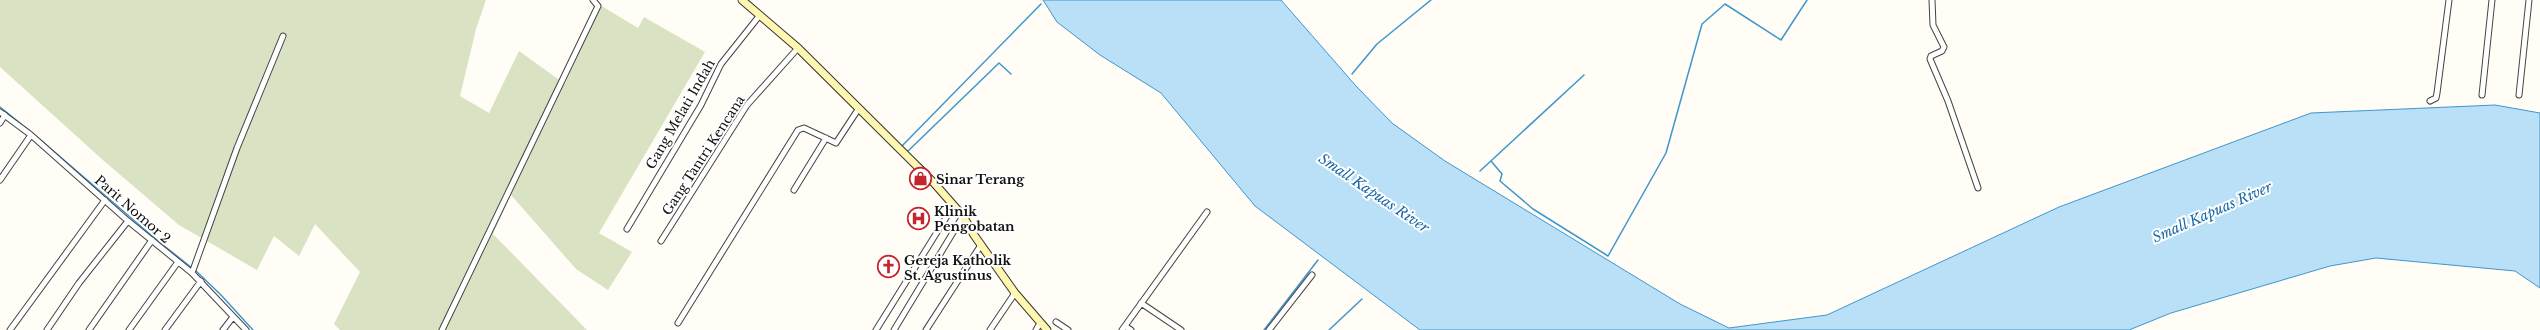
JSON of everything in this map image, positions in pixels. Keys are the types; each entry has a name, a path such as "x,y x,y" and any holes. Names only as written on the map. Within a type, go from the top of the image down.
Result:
{"main road":[{"path":"742,0 798,48 954,205 1038,327 1047,330"}],"street":[{"path":"442,330 598,6 593,0"},
{"path":"1932,0 1933,25 1944,47 1942,51 1930,56 1930,59 1948,101 1978,188"},
{"path":"2430,101 2436,98 2437,93 2449,0"},
{"path":"2482,95 2492,0"},
{"path":"2519,95 2529,0"},
{"name":"Gang Melati Indah","path":"627,229 701,106 721,64 760,15"},
{"path":"192,273 237,148 284,36"},
{"name":"Gang Tantri Kencana","path":"661,241 747,105 798,48"},
{"path":"678,322 798,130 803,128 834,143 838,142 859,108"},
{"name":"Parit Nomor 2","path":"0,112 31,135 128,221 192,273 246,330"},
{"path":"0,122 5,116"},
{"path":"0,180 31,135"},
{"path":"794,190 826,138"},
{"path":"10,330 105,200"},
{"path":"876,330 954,205"},
{"path":"1131,330 1123,328 1207,212"},
{"path":"894,330 963,216"},
{"path":"46,330 79,283 128,221"},
{"path":"89,330 152,240"},
{"path":"926,330 981,245"},
{"path":"129,330 178,262"},
{"path":"1269,330 1312,275"},
{"path":"165,330 201,281"},
{"path":"990,330 1015,293"},
{"path":"1141,303 1181,330"},
{"path":"223,330 233,317"},
{"path":"1056,322 1068,330"}],"green space":[{"path":"0,0 486,0 476,29 460,96 489,113 519,51 565,84 600,5 638,28 644,17 705,52 599,233 632,252 608,290 576,269 511,195 493,234 587,330 340,330 334,324 360,272 315,224 299,256 274,236 257,270 179,225 104,161 0,67"}],"water":[{"name":"Small Kapuas River","path":"1043,0 1281,0 1356,86 1392,123 1445,161 1680,304 1729,328 1827,315 2059,207 2311,113 2495,105 2540,113 2540,288 2515,271 2376,258 2330,266 2171,313 2129,330 1420,330 1255,206 1161,93 1100,55 1057,22"}],"waterway":[{"path":"1352,74 1377,44 1431,0"},
{"path":"1491,161 1502,174 1500,181 1533,209 1608,256 1666,153 1702,24 1725,4 1781,40 1807,0"},
{"path":"901,147 1041,4"},
{"path":"907,152 999,63 1011,74"},
{"path":"1480,171 1584,75"},
{"path":"0,107 30,131"},
{"path":"36,136 158,241 192,268"},
{"path":"920,164 929,172"},
{"path":"1264,330 1318,260"},
{"path":"195,270 221,295 253,330"},
{"path":"1329,330 1362,299"}],"place":[{"name":"Sinar Terang","path":"921,179"},
{"name":"Klinik Pengobatan","path":"918,218"},
{"name":"Gereja Katholik St. Agustinus","path":"889,267"}]}
